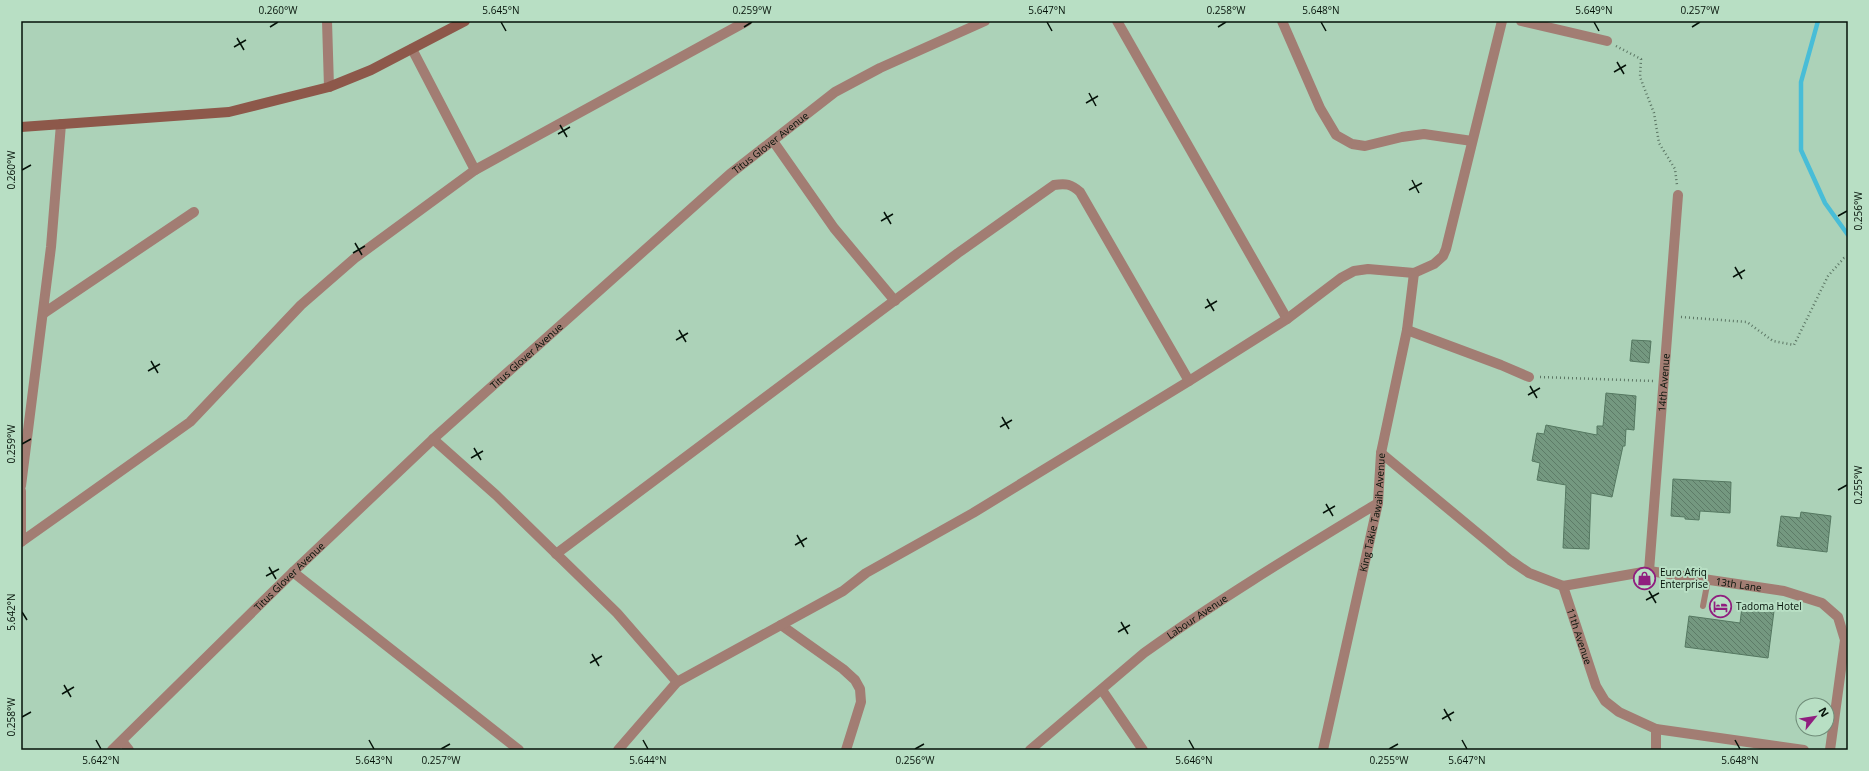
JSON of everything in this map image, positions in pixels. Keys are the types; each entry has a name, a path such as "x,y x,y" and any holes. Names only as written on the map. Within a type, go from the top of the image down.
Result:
{"street":[{"path":"327,21 330,87"},
{"path":"21,127 229,112 330,87 371,70 465,21"},
{"path":"21,542 190,422 301,305 355,258 475,170 747,21"},
{"name":"Titus Glover Avenue","path":"112,750 293,572 434,439 730,174 835,92 880,68 985,21"},
{"path":"1117,21 1287,319"},
{"path":"1282,21 1320,108 1336,135 1352,144 1365,146 1402,137 1424,134 1472,140"},
{"path":"618,750 677,682 844,591 866,573 973,513 1189,381 1287,319 1341,278 1354,271 1368,269 1414,273 1434,264 1443,256 1462,188 1472,140 1502,21"},
{"path":"1521,21 1607,41"},
{"path":"412,49 475,170"},
{"path":"21,486 44,313 61,124"},
{"path":"773,141 834,228 895,301"},
{"path":"556,554 895,301 958,252 1054,185 1064,183 1071,185 1080,192 1189,381"},
{"name":"14th Avenue","path":"1649,571 1678,195"},
{"path":"44,313 194,212"},
{"name":"King Takie Tawaih Avenue","path":"1323,750 1378,504 1381,454 1406,330 1414,273"},
{"path":"1406,330 1501,364 1529,377"},
{"path":"434,439 496,495 617,614 677,682"},
{"path":"1381,454 1510,560 1529,573 1562,586"},
{"path":"21,491 21,542"},
{"name":"Labour Avenue","path":"1030,750 1144,653 1263,572 1378,504"},
{"name":"13th Lane","path":"1562,586 1649,571 1784,591 1822,603 1838,617 1845,640 1830,750"},
{"path":"293,572 519,750"},
{"name":"11th Avenue","path":"1562,586 1596,686 1605,701 1619,712 1656,729 1804,750"},
{"path":"781,625 843,669 855,680 860,689 861,702 846,750"},
{"path":"1102,690 1143,750"},
{"path":"1656,729 1656,750"},
{"path":"122,741 129,750"}],"lane":[{"path":"1703,606 1708,580"}],"path":[{"path":"1607,41 1641,59 1640,77 1654,112 1659,143 1675,169 1678,195"},
{"path":"1668,316 1747,322 1773,341 1794,346 1828,276 1844,258 1848,258"},
{"path":"1529,377 1663,381"}],"building":[{"path":"1632,340 1651,341 1649,363 1630,361"},
{"path":"1606,393 1636,396 1634,430 1626,429 1625,446 1623,446 1612,497 1591,493 1589,549 1563,548 1566,485 1537,480 1540,463 1532,461 1537,433 1544,434 1546,425 1597,435 1597,426 1603,426"},
{"path":"1673,479 1731,482 1730,513 1700,511 1699,520 1671,516"},
{"path":"1801,512 1831,516 1827,552 1777,546 1781,516 1800,518"},
{"path":"1742,607 1774,611 1768,658 1685,647 1689,616 1740,623"}],"waterway":[{"path":"1818,21 1801,82 1801,150 1825,203 1848,235"}],"place":[{"name":"Euro Afriq Enterprise","path":"1644,578"},
{"name":"Tadoma Hotel","path":"1721,606"}]}
